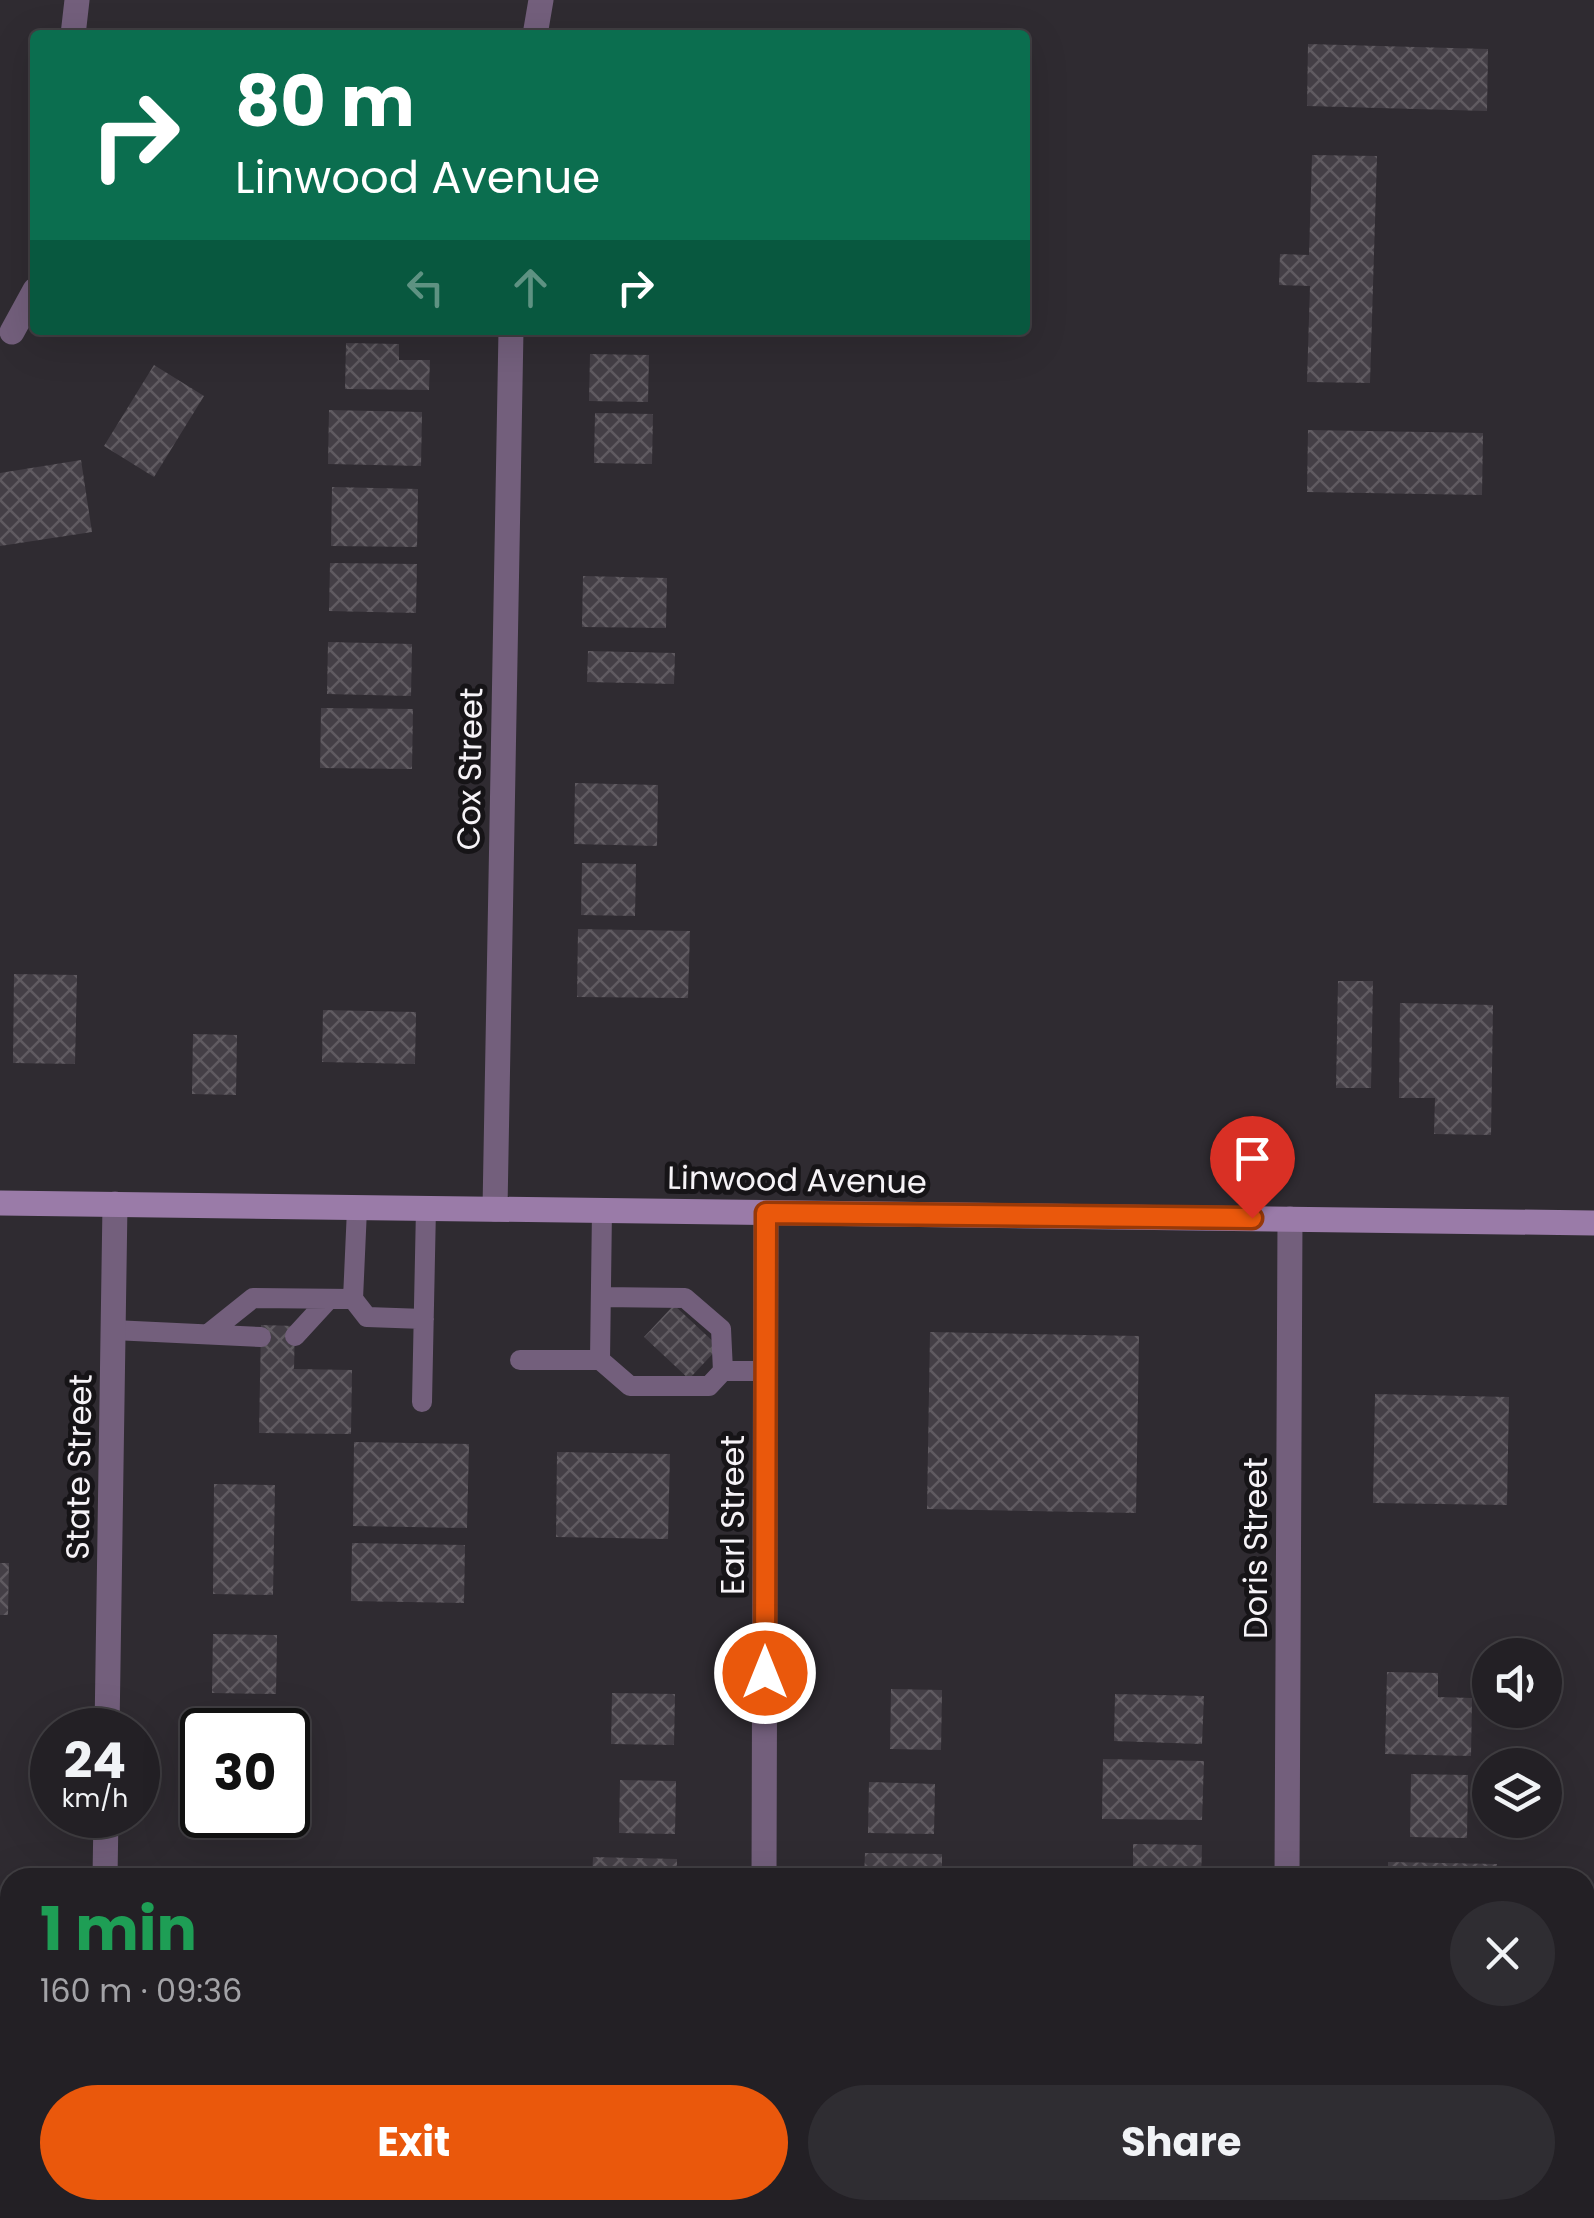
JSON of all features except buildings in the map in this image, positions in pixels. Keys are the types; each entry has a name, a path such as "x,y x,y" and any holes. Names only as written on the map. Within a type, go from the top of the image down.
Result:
{"main road":[{"name":"Linwood Avenue","path":"0,1202 1594,1223"}],"street":[{"path":"74,30 77,0"},
{"path":"536,30 540,0"},
{"path":"12,332 30,299"},
{"name":"Cox Street","path":"495,1209 510,335"},
{"name":"State Street","path":"107,1708 116,1204"},
{"name":"Earl Street","path":"764,1868 766,1213"},
{"name":"Doris Street","path":"1288,1868 1290,1219"},
{"path":"105,1868 106,1838"}],"lane":[{"path":"422,1402 426,1208"},
{"path":"357,1209 353,1299 367,1317 424,1319"},
{"path":"600,1360 602,1210"},
{"path":"601,1297 685,1298 720,1328 723,1372"},
{"path":"208,1334 253,1298 353,1299"},
{"path":"295,1336 329,1299"},
{"path":"113,1330 261,1337"},
{"path":"520,1360 600,1360 630,1386 709,1386 723,1372 766,1371"}],"route":[{"path":"765,1673 766,1213 1252,1218"}]}
